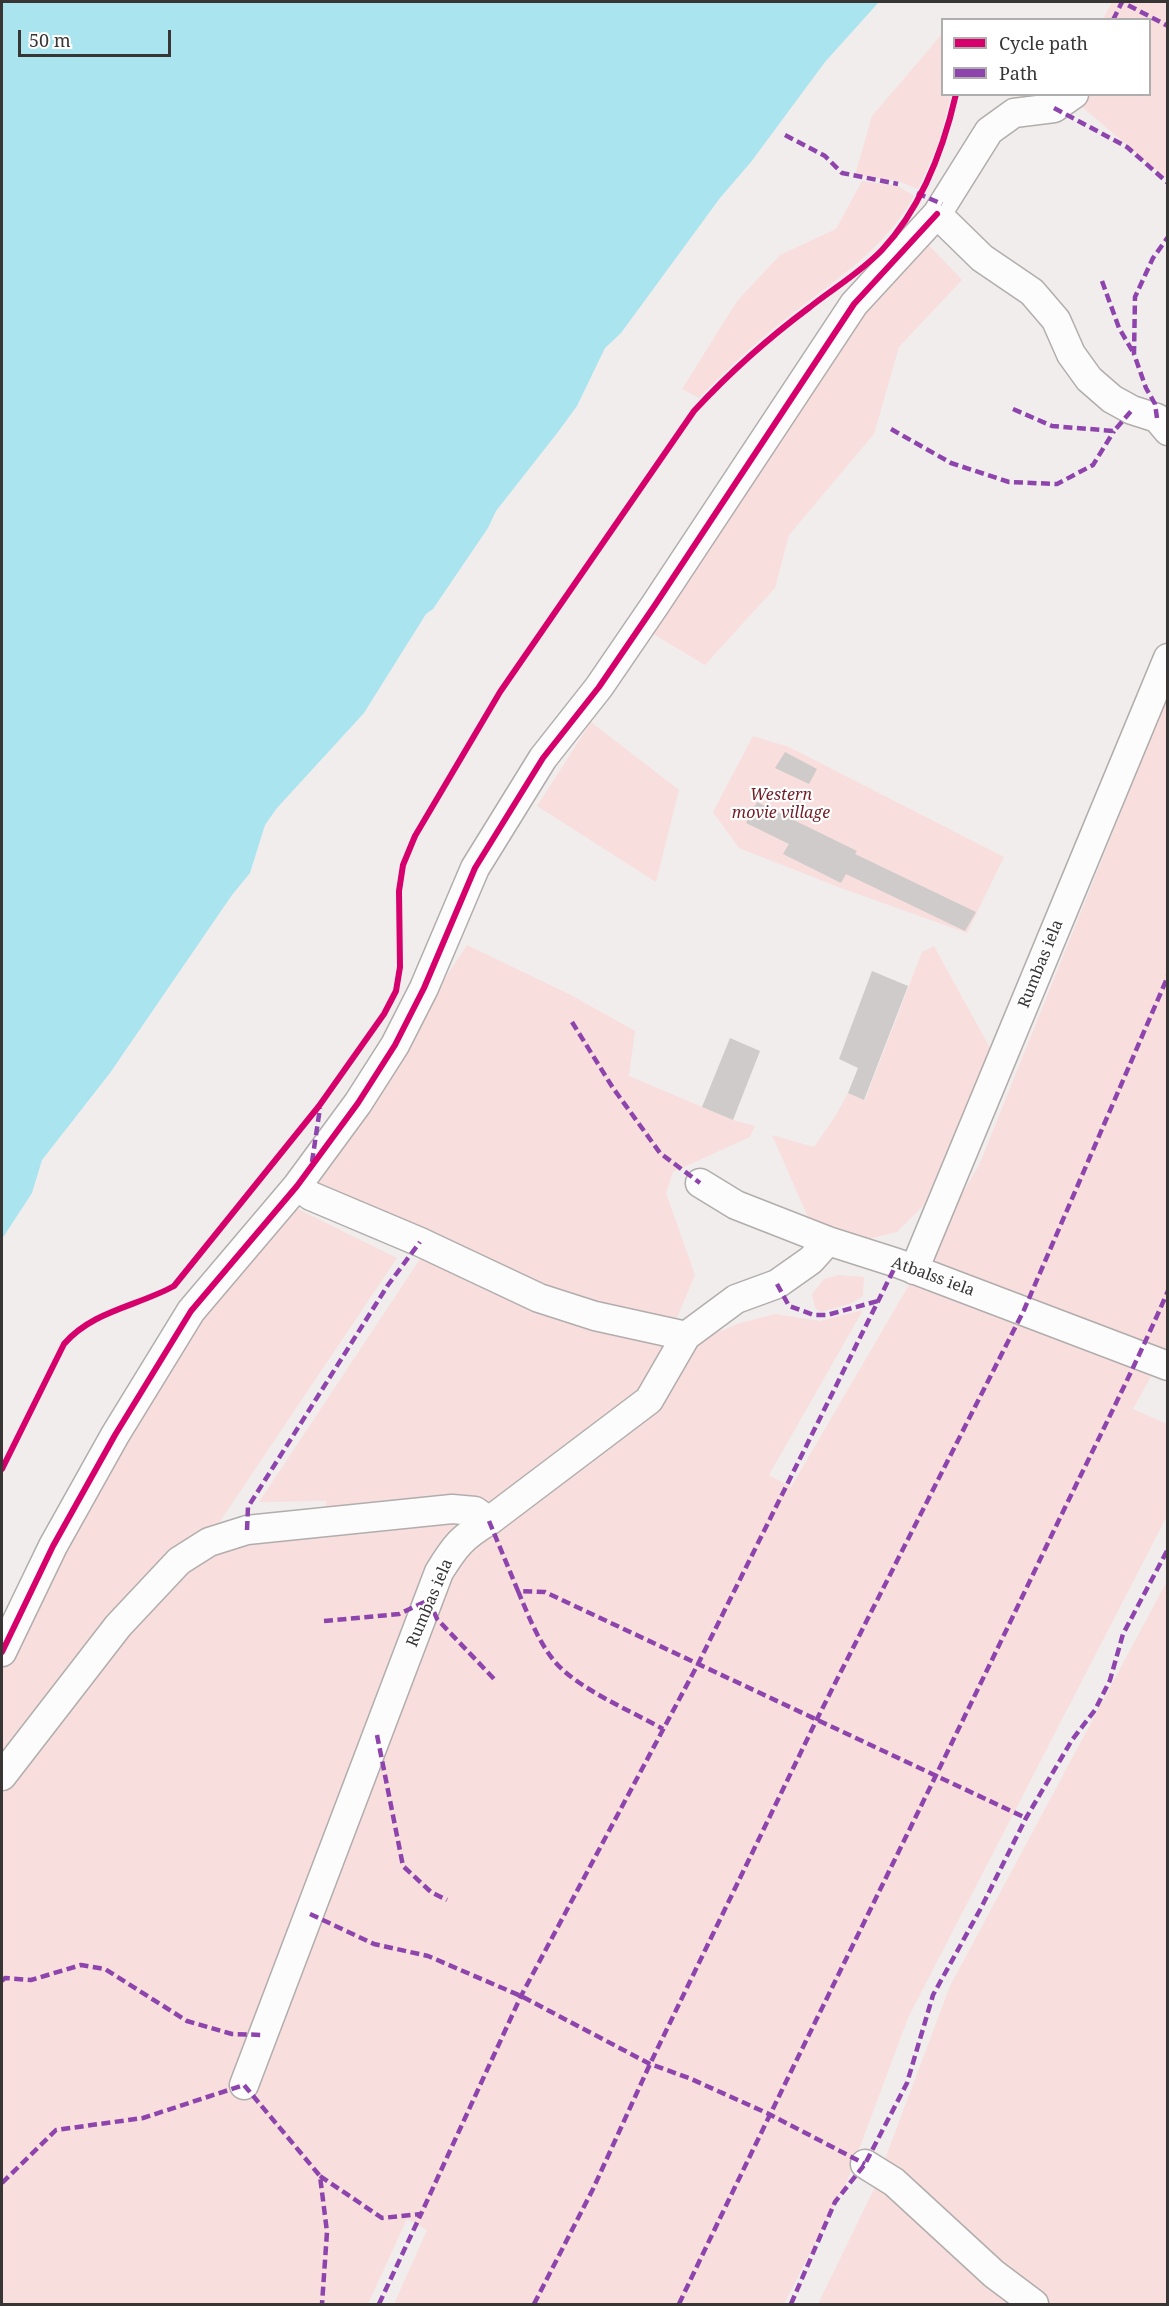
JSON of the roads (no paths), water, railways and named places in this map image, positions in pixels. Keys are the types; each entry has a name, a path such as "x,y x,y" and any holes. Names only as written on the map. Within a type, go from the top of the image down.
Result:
{"street":[{"path":"2,1652 53,1546 115,1435 191,1311 297,1186 358,1103 395,1045 424,988 475,868 543,758 599,687 656,605 854,304 937,214 989,131 1014,113 1054,108 1071,96"},
{"path":"937,214 982,258 1032,292 1056,320 1071,354 1089,379 1112,399 1132,410 1157,418 1167,431"},
{"name":"Rumbas iela","path":"914,1270 1167,658"},
{"name":"Atbalss iela","path":"700,1183 736,1205 1167,1366"},
{"path":"297,1186 311,1196 420,1242 539,1298 596,1316 686,1336"},
{"name":"Rumbas iela","path":"244,2085 439,1572 452,1552 468,1534 489,1521 649,1400 686,1336 736,1299 777,1284 811,1260 828,1241"},
{"path":"2,1776 118,1626 179,1561 209,1542 247,1530 452,1509 475,1511 489,1521"},
{"path":"865,2164 894,2182 994,2274 1034,2304"}],"water":[{"path":"2,2 879,2 825,62 751,162 720,198 621,333 605,348 577,406 496,511 488,528 433,609 426,614 364,713 277,808 265,825 250,873 232,895 110,1073 42,1160 32,1193 2,1239"}],"park label":[{"name":"Western movie village","path":"781,804"}]}
